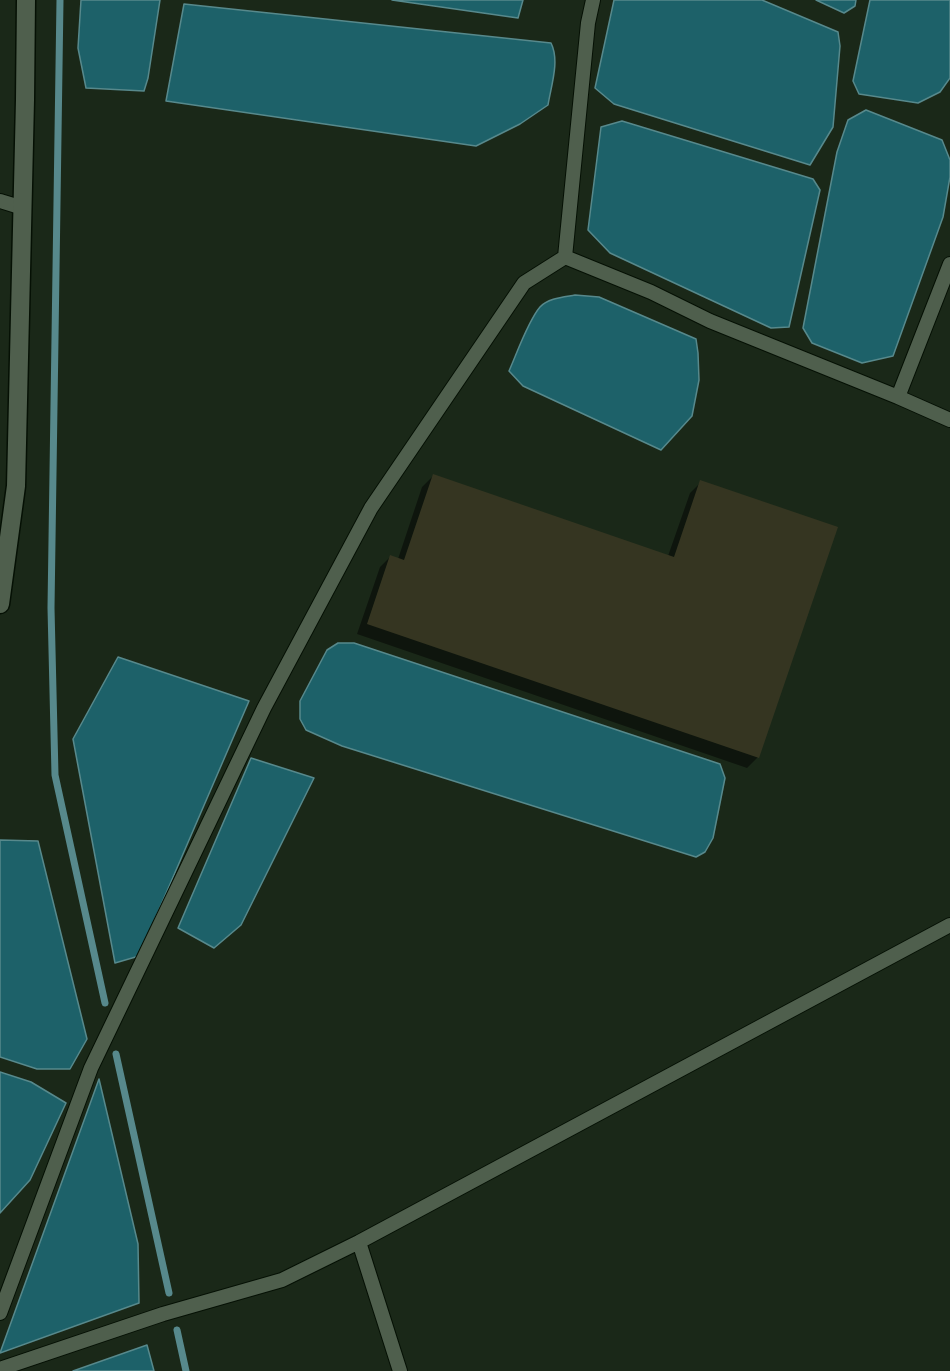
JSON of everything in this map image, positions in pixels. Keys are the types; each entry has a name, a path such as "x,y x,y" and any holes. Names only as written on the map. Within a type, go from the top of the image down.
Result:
{"street":[{"path":"0,604 16,486 26,0"}],"lane":[{"path":"565,257 588,24 593,0"},
{"path":"0,201 23,208"},
{"path":"565,257 651,292 710,321 950,420"},
{"path":"0,1313 91,1068 264,708 371,508 524,283 565,257"},
{"path":"898,397 950,264"},
{"path":"0,1369 163,1314 282,1280 359,1242 950,925"},
{"path":"359,1242 400,1371"}],"water":[{"path":"81,0 160,0 144,91 86,88 78,48"},
{"path":"392,0 523,0 518,18"},
{"path":"614,0 762,0 838,32 840,46 833,127 810,165 614,104 595,88"},
{"path":"816,0 856,0 855,6 844,13"},
{"path":"870,0 950,0 950,78 940,92 918,103 859,94 853,81"},
{"path":"184,4 551,43 555,66 548,105 520,124 476,146 166,101"},
{"path":"866,110 942,140 950,160 950,177 943,217 893,356 862,363 812,343 803,328 837,152 848,120"},
{"path":"622,121 813,179 820,190 789,327 771,328 610,253 588,230 601,127"},
{"path":"575,295 599,297 696,339 699,380 692,416 661,450 523,386 509,371 527,329 540,307 552,300"},
{"path":"338,643 354,643 720,764 725,778 713,838 705,852 696,857 342,746 306,730 300,719 300,701 327,650"},
{"path":"118,657 249,701 139,956 115,963 73,739"},
{"path":"251,758 314,778 241,925 214,948 178,928"},
{"path":"0,840 38,841 87,1039 70,1069 37,1069 0,1057"},
{"path":"0,1072 31,1082 66,1103 30,1180 0,1213"},
{"path":"99,1079 138,1244 139,1303 0,1353"},
{"path":"147,1345 154,1371 73,1371"}],"building":[{"path":"433,474 674,557 700,480 838,527 759,758 367,624 390,555 404,560"}],"waterway":[{"path":"60,0 51,608 55,775 105,1003"},
{"path":"116,1054 169,1293"},
{"path":"177,1330 186,1371"}]}
